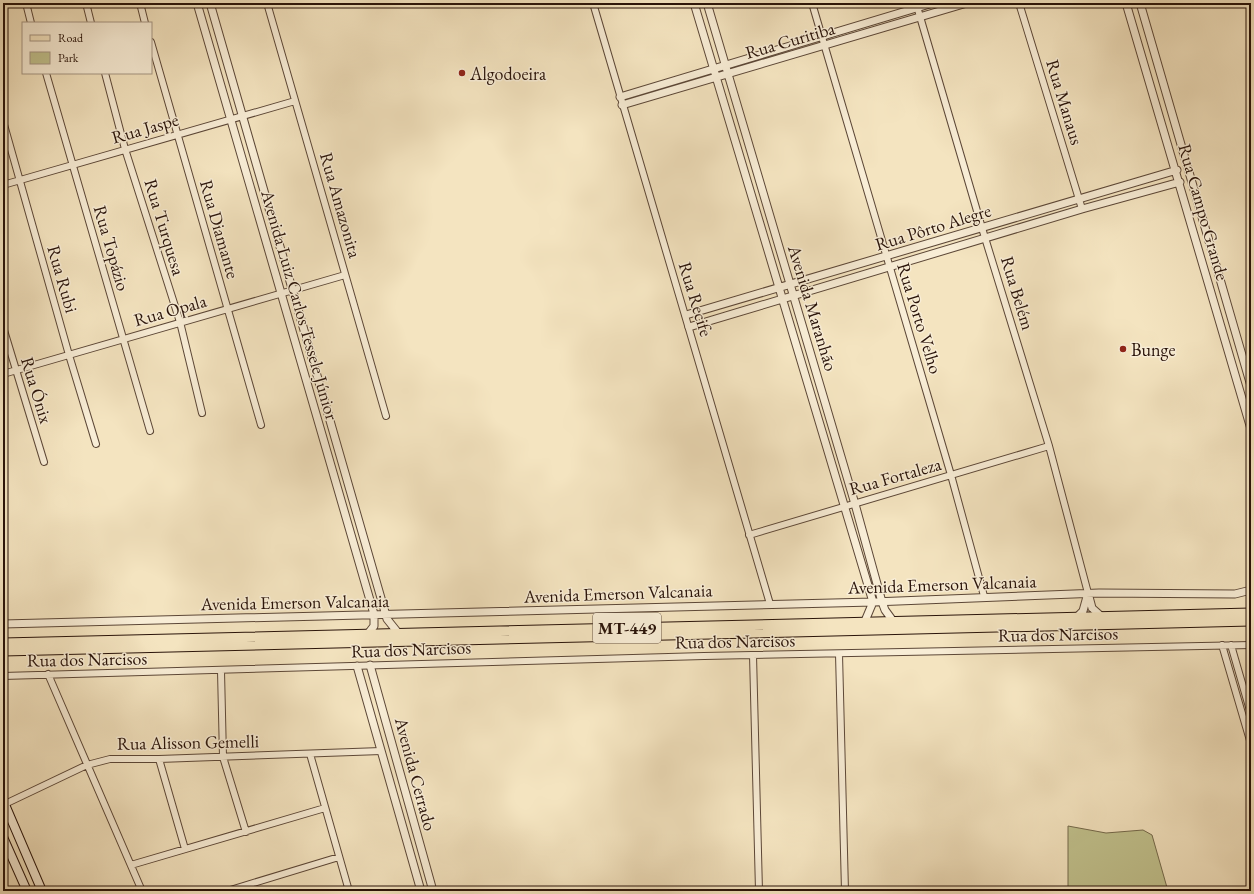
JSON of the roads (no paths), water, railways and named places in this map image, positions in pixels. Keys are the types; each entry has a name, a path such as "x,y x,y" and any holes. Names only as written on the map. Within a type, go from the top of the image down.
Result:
{"main road":[{"name":"MT-449","path":"3,643 367,635 893,620 1251,613"},
{"name":"MT-449","path":"3,651 1251,621"},
{"path":"4,802 42,891"},
{"path":"3,837 27,891"}],"street":[{"path":"26,3 31,22"},
{"path":"86,3 91,22"},
{"path":"140,3 146,22"},
{"name":"Avenida Luiz Carlos Tessele Júnior","path":"197,3 374,614"},
{"name":"Avenida Luiz Carlos Tessele Júnior","path":"210,3 386,614 390,625 399,634"},
{"name":"Rua Amazonita","path":"267,3 386,416"},
{"name":"Rua Recife","path":"593,3 770,604"},
{"name":"Avenida Maranhão","path":"694,3 873,602"},
{"name":"Avenida Maranhão","path":"706,3 726,74 794,294 882,602 885,610 893,620"},
{"name":"Rua Porto Velho","path":"812,3 951,475 984,596"},
{"name":"Rua Curitiba","path":"620,97 822,36 916,5 933,3"},
{"name":"Rua Curitiba","path":"622,105 967,3"},
{"name":"Rua Manaus","path":"1019,3 1082,209"},
{"name":"Rua Campo Grande","path":"1126,3 1177,170 1251,429"},
{"name":"Rua Campo Grande","path":"1140,3 1251,386"},
{"name":"Rua Belém","path":"916,5 982,228 1049,446 1088,593"},
{"name":"Rua Diamante","path":"152,45 261,425"},
{"name":"Rua Topázio","path":"46,74 150,431"},
{"name":"Rua Turquesa","path":"105,74 125,149 180,322 202,413"},
{"name":"Rua Jaspe","path":"3,184 295,101"},
{"name":"Rua Rubi","path":"3,121 96,444"},
{"name":"Rua Pôrto Alegre","path":"686,315 944,240 1135,182 1177,170 1189,169"},
{"name":"Rua Pôrto Alegre","path":"689,327 794,294 889,268 1082,209 1192,179"},
{"path":"1135,182 1138,193"},
{"path":"1111,189 1113,200"},
{"path":"1038,211 1042,222"},
{"path":"944,240 947,250"},
{"name":"Rua Opala","path":"3,374 345,275"},
{"name":"Rua Ónix","path":"3,327 44,462"},
{"name":"Rua Fortaleza","path":"749,535 1049,446"},
{"name":"Avenida Emerson Valcanaia","path":"3,624 882,602 984,596 1088,593 1234,594 1251,590"},
{"path":"1088,593 1092,608 1101,616"},
{"path":"1078,616 1083,611 1088,593"},
{"path":"865,621 873,602"},
{"path":"367,635 374,626 374,614"},
{"path":"1222,645 1251,744"},
{"path":"1231,645 1251,714"},
{"name":"Rua dos Narcisos","path":"3,676 753,655 1251,645"},
{"path":"839,654 845,891"},
{"path":"753,655 759,891"},
{"name":"Avenida Cerrado","path":"370,665 433,891"},
{"name":"Avenida Cerrado","path":"357,666 421,891"},
{"path":"221,671 223,757 246,832"},
{"path":"48,674 142,891"},
{"name":"Rua Alisson Gemelli","path":"4,802 87,765 114,758 160,759 381,751"},
{"path":"310,754 349,891"},
{"path":"160,759 185,849"},
{"path":"131,865 325,808"},
{"path":"227,891 339,857"}],"place":[{"name":"Algodoeira","path":"462,73"},
{"name":"Bunge","path":"1123,349"}]}
